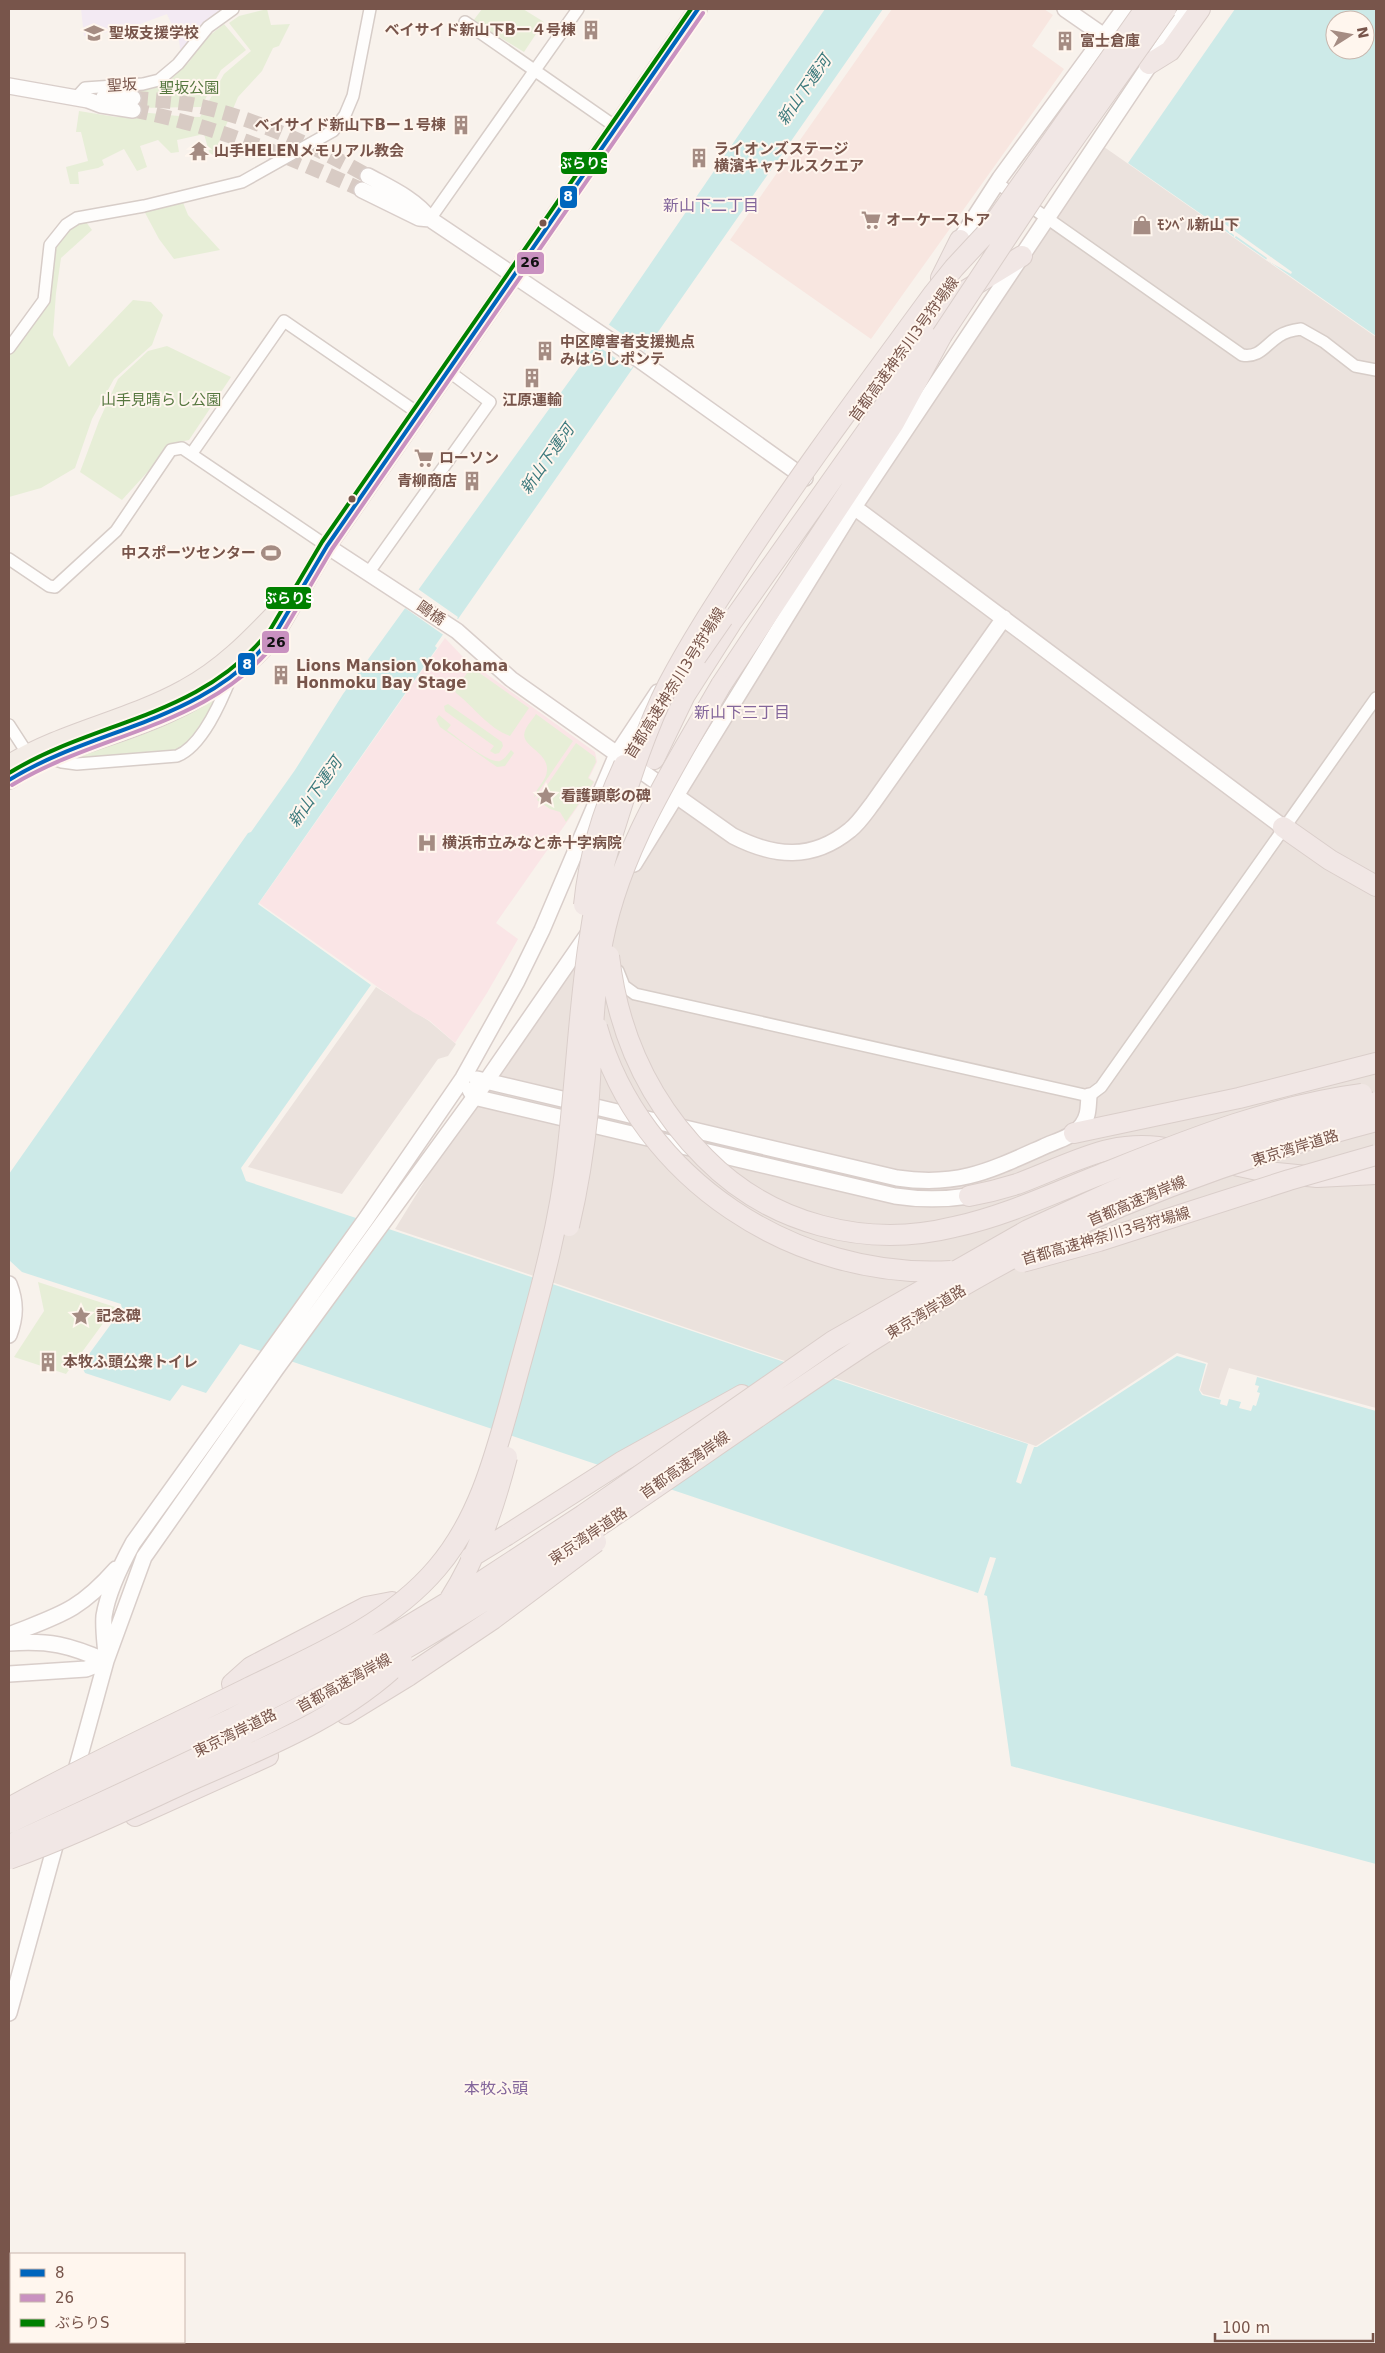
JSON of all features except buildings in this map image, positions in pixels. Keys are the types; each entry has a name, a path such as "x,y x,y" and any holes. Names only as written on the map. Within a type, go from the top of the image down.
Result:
{"highway":[{"name":"首都高速神奈川3号狩場線","path":"1145,9 700,637 648,720 617,781 595,839 584,905 583,942 587,978 604,1046 628,1099 651,1133 677,1164 717,1200 777,1238 840,1260 880,1269 936,1272 992,1267 1063,1252 1289,1180 1376,1155"},
{"name":"首都高速神奈川3号狩場線","path":"1166,9 1040,187 804,540 733,639 654,760 622,839 611,888 608,931 612,980 621,1021 640,1070 652,1093 680,1131 728,1179 753,1196 788,1214 822,1226 865,1234 909,1235 954,1228 1013,1209 1199,1137 1312,1103 1376,1093"},
{"path":"1149,64 1170,51 1200,9"},
{"path":"9,1808 52,1784 285,1670 366,1626 414,1590 437,1568 458,1539 476,1508 496,1453 550,1254 567,1155 585,957 594,905 611,840 654,720 667,689 700,627 776,510 934,293 954,268 993,226"},
{"path":"617,781 654,720 884,390 960,240"},
{"path":"654,760 685,695 731,623 891,397 922,342 960,294 1022,256"},
{"path":"9,1859 68,1836 271,1744 331,1714 372,1686 402,1660 438,1619 460,1584 492,1510 575,1200 582,1167 588,1111 600,956 616,890 636,842 667,780 721,685 894,423 942,335"},
{"path":"1283,827 1330,860 1375,886"},
{"path":"1074,1133 1240,1098 1376,1063"},
{"name":"首都高速湾岸線","path":"9,1823 233,1718 392,1636 583,1515 794,1366 833,1341 1028,1230 1149,1176 1212,1152 1376,1102"},
{"name":"首都高速湾岸線","path":"9,1845 236,1740 384,1661 505,1587 868,1343 962,1286 1033,1248 1124,1206 1201,1174 1376,1119"},
{"name":"東京湾岸道路","path":"9,1829 190,1746 367,1659 473,1603 866,1339 1021,1249 1106,1209 1189,1175 1280,1144 1376,1119"},
{"name":"東京湾岸道路","path":"9,1839 203,1750 429,1636 476,1610 862,1351 919,1315 1024,1256 1118,1212 1192,1182 1282,1151 1376,1125"},
{"path":"969,1196 1017,1184 1112,1148 1145,1145 1267,1172 1317,1177 1376,1174"},
{"path":"9,1800 449,1571 623,1461 794,1366"},
{"path":"9,1868 74,1842 259,1761 318,1730 408,1676 493,1619 591,1546 698,1457"},
{"path":"74,1842 448,1634 523,1584 575,1545"},
{"path":"9,1800 367,1659"}],"main road":[{"path":"9,764 31,759 50,758 169,714 231,676 256,655 274,635 302,585 327,546 698,9"},
{"path":"9,780 31,759 148,707 213,672 242,648 302,585"}],"street":[{"name":"聖坂","path":"82,99 85,88 143,84 159,80 178,64 208,28 233,9"},
{"path":"9,348 44,300 50,245 66,225 77,218 144,206 242,182 333,131 345,115 353,96 370,9"},
{"path":"430,219 578,9"},
{"path":"1065,9 1149,64"},
{"path":"9,2013 106,1661 144,1557 366,1219 463,1078 517,981 542,930 617,754 805,478 997,183 1124,9"},
{"path":"9,1635 53,1619 75,1607 97,1591 122,1562 144,1525 381,1224 487,1080 592,928 676,796 854,507 1187,9"},
{"path":"465,22 616,127"},
{"path":"9,86 82,99 100,105 133,104"},
{"path":"368,176 423,209 430,219 638,359 805,478"},
{"path":"997,183 1242,355 1252,357 1283,333 1301,329 1324,342 1355,366 1376,370"},
{"path":"362,190 419,218 430,219"},
{"path":"192,453 284,321 418,413"},
{"path":"368,572 490,402 447,370"},
{"path":"9,559 49,586 55,586 116,531 171,450 182,448 327,546"},
{"path":"854,507 1283,827"},
{"name":"鷗橋","path":"327,546 411,599 451,627 512,680 733,836 757,848 784,853 803,852 829,844 851,829 873,803 1004,618"},
{"path":"50,758 77,764 177,756 185,753 192,747 220,704 231,676"},
{"path":"463,1078 487,1080 897,1178 922,1182 960,1179 989,1171 1074,1133 1087,1115 1089,1096 1101,1086 1376,698"},
{"path":"9,725 31,759"},
{"path":"592,928 608,943 622,981 635,994 1089,1096"},
{"path":"463,1078 474,1097 895,1196 920,1200 945,1200 969,1196"},
{"path":"9,1284 15,1310 9,1335"},
{"path":"106,1661 104,1616 122,1562"},
{"path":"9,1643 32,1641 59,1644 73,1647 106,1661"},
{"path":"9,1674 86,1669 106,1661"}],"shaded area":[{"name":"聖坂支援学校","path":"81,9 223,9 206,22 181,54 179,41 167,14 127,29 84,36"},
{"path":"892,9 1044,9 1053,15 1032,46 1064,69 871,339 730,240"},
{"path":"1097,142 1376,337 1376,1408 1229,1368 1219,1398 1203,1394 1200,1390 1208,1363 1177,1353 1036,1446 395,1229 487,1080"},
{"name":"横浜市立みなと赤十字病院","path":"445,638 463,657 595,752 597,762 589,778 595,782 496,923 518,939 455,1043 430,1021 413,1012 259,903"},
{"path":"376,987 429,1021 456,1044 448,1056 438,1059 342,1194 248,1167"}],"green space":[{"path":"267,9 271,25 290,24 279,46 273,48 262,71 238,97 214,154 210,155 204,134 177,140 179,152 171,153 158,140 140,146 147,167 137,171 124,149 102,160 104,165 98,168 78,172 79,184 70,184 66,167 88,161 81,132 76,132 79,111 116,117 131,116 136,112 200,117 224,74 251,51 229,23 239,16"},
{"path":"482,9 523,9 544,22 524,52 473,21"},
{"name":"聖坂公園","path":"224,24 246,50 221,70 201,107 134,108 134,90 152,89 168,82 189,62 204,40"},
{"path":"182,200 188,215 220,250 174,259 159,239 143,209"},
{"path":"86,222 92,230 61,258 56,293 53,335 69,367 133,300 151,302 163,315 152,345 114,379 92,419 75,468 41,488 9,497 9,356 49,302 57,243 64,233 77,223"},
{"name":"山手見晴らし公園","path":"167,346 231,377 189,440 174,443 122,500 80,472 99,421 118,379 148,351"},
{"path":"471,667 529,708 510,736 488,723 456,693 455,691"},
{"path":"224,693 188,748 172,754 73,759 71,757 181,718"},
{"path":"448,704 502,742 503,746 499,753 495,754 490,751 494,746 445,711 444,706"},
{"path":"536,714 573,741 534,798 536,791 545,778 547,770 543,758 526,741 524,736 526,729"},
{"path":"439,715 451,725 447,730 488,758 500,761 511,750 514,753 505,766 497,767 440,727 436,719"},
{"path":"576,743 595,757 596,762 588,778 594,782 566,822 560,812 550,809 537,800"},
{"path":"38,1282 115,1307 66,1374 14,1357 44,1311"}],"water":[{"name":"新山下運河","path":"825,9 883,9 458,619 455,617 435,646 437,648 258,904 371,985 241,1168 246,1181 1028,1444 1016,1482 1021,1484 1034,1447 1037,1447 1177,1356 1206,1364 1199,1390 1202,1395 1221,1400 1220,1404 1227,1406 1229,1399 1241,1402 1239,1408 1251,1411 1253,1405 1256,1406 1260,1393 1257,1392 1259,1386 1255,1385 1257,1377 1376,1411 1376,1864 1011,1766 987,1596 984,1595 996,1558 990,1557 978,1593 240,1344 206,1393 182,1385 170,1401 85,1373 81,1365 122,1309 121,1304 22,1272 9,1260 9,1174 248,833 251,832 295,770 343,694 586,358"},
{"path":"1235,9 1376,9 1376,336 1128,163"}],"pier":[{"path":"1215,217 1292,272 1291,274 1266,260 1267,258 1236,236 1234,238 1234,235 1213,220"},
{"path":"608,324 645,350 631,369 595,344"},
{"path":"418,589 458,617 445,636 405,608"}],"tunnel":[{"path":"133,98 194,105 239,117 284,134 368,176"},
{"path":"133,110 222,133 278,154 362,190"}],"transit line":[{"name":"ぶらりS","path":"9,773 77,740 146,715 180,700 212,682 242,659 270,630 322,542 691,9"},
{"name":"8","path":"9,780 43,762 183,705 216,687 247,664 275,634 327,546 698,9"},
{"name":"26","path":"12,785 82,752 188,710 221,691 252,668 280,637 332,549 703,13"}],"place":[{"name":"ベイサイド新山下Bー４号棟","path":"591,30"},
{"name":"聖坂支援学校","path":"94,33"},
{"name":"富士倉庫","path":"1065,41"},
{"name":"ベイサイド新山下Bー１号棟","path":"461,125"},
{"name":"山手HELENメモリアル教会","path":"199,151"},
{"name":"ライオンズステージ 横濱キャナルスクエア","path":"699,158"},
{"name":"オーケーストア","path":"871,220"},
{"name":"ﾓﾝﾍﾞﾙ新山下","path":"1142,225"},
{"name":"中区障害者支援拠点 みはらしポンテ","path":"545,351"},
{"name":"江原運輸","path":"532,378"},
{"name":"ローソン","path":"424,458"},
{"name":"青柳商店","path":"472,481"},
{"name":"中スポーツセンター","path":"271,553"},
{"name":"Lions Mansion Yokohama Honmoku Bay Stage","path":"281,675"},
{"name":"看護顕彰の碑","path":"546,796"},
{"name":"横浜市立みなと赤十字病院","path":"427,843"},
{"name":"記念碑","path":"81,1316"},
{"name":"本牧ふ頭公衆トイレ","path":"48,1362"}],"district":[{"name":"新山下二丁目","path":"711,205"},
{"name":"新山下三丁目","path":"742,712"},
{"name":"本牧ふ頭","path":"496,2088"}]}
